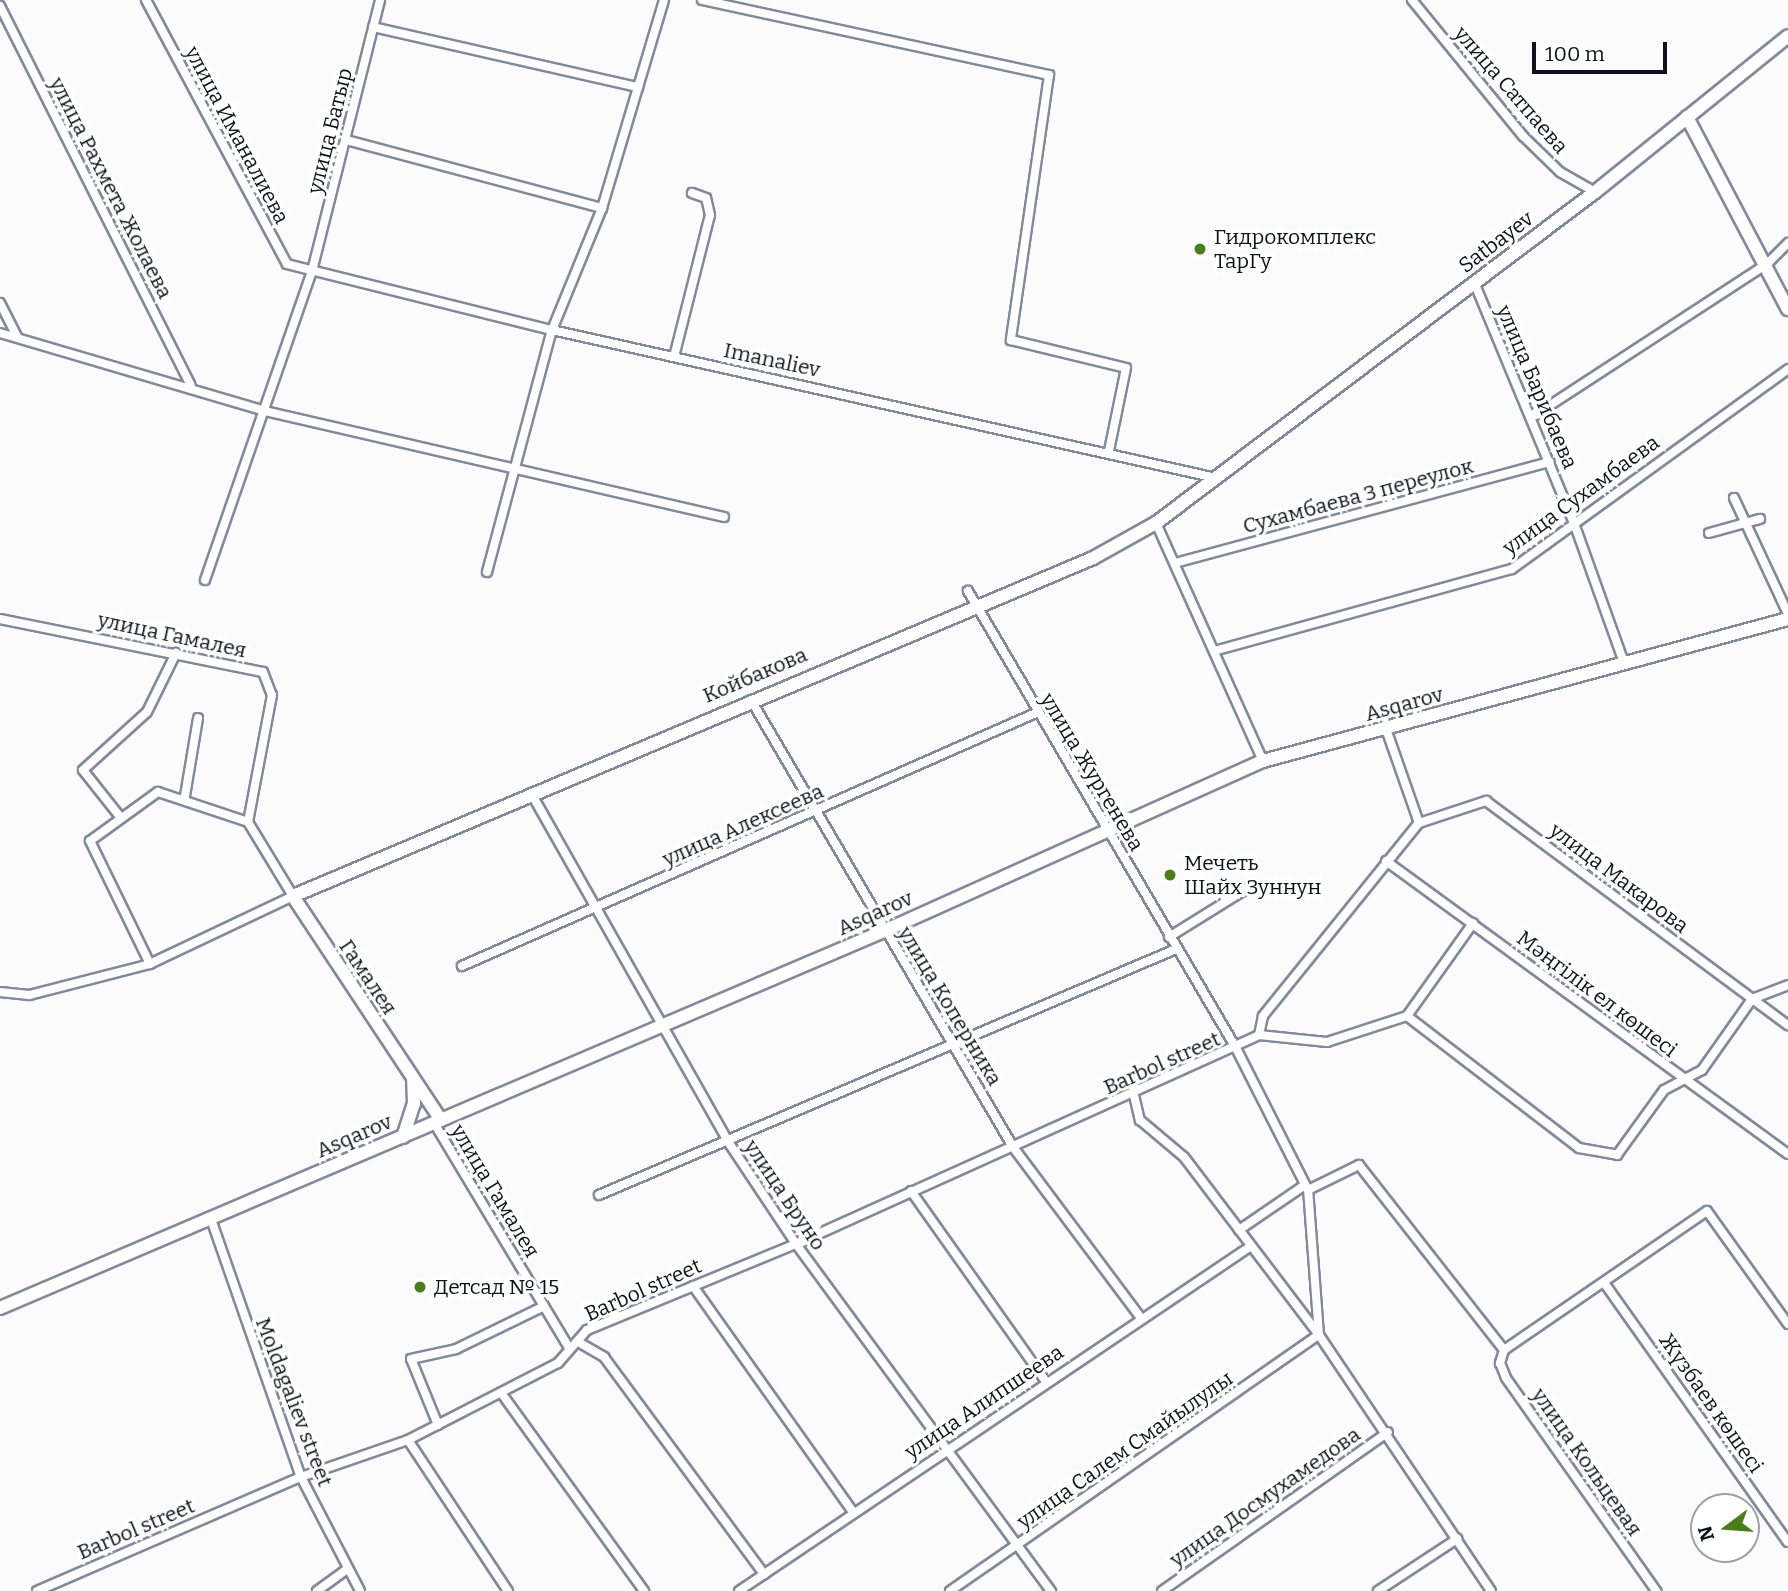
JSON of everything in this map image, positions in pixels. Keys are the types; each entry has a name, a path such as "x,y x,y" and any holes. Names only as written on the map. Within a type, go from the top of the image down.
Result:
{"street":[{"name":"улица Иманалиева","path":"146,0 287,264 312,271"},
{"name":"улица Батыр","path":"205,580 312,271 380,0"},
{"path":"486,572 552,330 602,208 664,0"},
{"path":"702,0 1049,75 1012,340 1126,368 1109,451"},
{"name":"улица Сатпаева","path":"1412,0 1523,136 1560,172 1595,192"},
{"name":"улица Рахмета Жолаева","path":"0,6 191,385"},
{"path":"373,27 638,87"},
{"name":"Satbayev","path":"1223,475 1595,192 1788,36"},
{"path":"1687,117 1767,264 1788,309"},
{"path":"346,140 602,208"},
{"path":"674,356 710,215 706,198 692,193"},
{"path":"1532,417 1767,264 1788,243"},
{"name":"Imanaliev","path":"312,271 552,330 1109,451 1202,480 1223,475"},
{"name":"улица Барибаева","path":"1474,282 1550,462 1624,663"},
{"path":"0,303 17,336"},
{"path":"0,333 191,385 265,411 514,473 724,517"},
{"name":"улица Сухамбаева","path":"1214,651 1490,578 1530,559 1574,523 1788,369"},
{"name":"Сухамбаева 3 переулок","path":"1174,563 1550,462"},
{"name":"Койбакова","path":"293,897 750,698 1093,558 1156,523 1223,475"},
{"path":"1734,498 1788,616"},
{"path":"1709,533 1760,519"},
{"path":"1156,523 1262,761"},
{"name":"улица Жургенева","path":"968,591 1036,713 1236,1048 1307,1187"},
{"name":"Asqarov","path":"0,1308 665,1025 1262,761 1788,616"},
{"name":"улица Гамалея","path":"0,620 263,672 271,683 248,822"},
{"path":"121,818 83,770 148,712 176,653"},
{"name":"улица Коперника","path":"750,698 884,930 958,1046 1013,1147 1141,1318"},
{"name":"улица Алексеева","path":"462,966 816,813 1036,713"},
{"path":"185,796 198,718"},
{"path":"1385,729 1419,823 1263,1016 1259,1035 1327,1042 1407,1016 1473,923"},
{"path":"0,992 29,995 150,964 293,897 248,822 185,796 155,793 88,847 150,964"},
{"name":"улица Бруно","path":"531,793 730,1143 796,1244 1051,1591"},
{"name":"улица Макарова","path":"1419,823 1486,801 1788,1025"},
{"name":"Мәңгілік ел көшесі","path":"1386,862 1788,1154"},
{"path":"1169,937 1253,885"},
{"name":"Гамалея","path":"293,897 413,1079 438,1122"},
{"path":"599,1195 730,1143 958,1046 1175,948"},
{"path":"1407,1016 1579,1148 1617,1154 1664,1090 1702,1069 1752,999 1788,985"},
{"name":"Barbol street","path":"37,1591 301,1477 408,1440 558,1363 569,1348 580,1343 587,1330 796,1244 911,1191 1134,1095 1259,1035"},
{"path":"403,1137 414,1104 413,1079"},
{"path":"1134,1095 1147,1129 1184,1157 1319,1335 1388,1432 1491,1591"},
{"name":"улица Гамалея","path":"438,1122 569,1348"},
{"name":"улица Кольцевая","path":"1307,1187 1359,1165 1504,1350 1500,1363 1506,1378 1656,1591"},
{"path":"1239,1230 1307,1187 1319,1335"},
{"path":"911,1191 1046,1382"},
{"path":"1504,1350 1605,1284 1707,1212 1788,1324"},
{"name":"Moldagaliev street","path":"211,1219 301,1477 345,1571 360,1591"},
{"name":"улица Алипшеева","path":"738,1591 946,1447 1251,1247"},
{"name":"Жүзбаев көшесі","path":"1605,1284 1788,1542"},
{"path":"693,1286 853,1512"},
{"path":"438,1425 411,1359 456,1349 544,1306"},
{"name":"улица Салем Смайылулы","path":"950,1591 1319,1335"},
{"path":"580,1343 604,1357 764,1574"},
{"path":"502,1394 644,1591"},
{"name":"улица Досмухамедова","path":"1162,1591 1388,1432"},
{"path":"408,1440 509,1591"},
{"path":"1378,1591 1457,1539"},
{"path":"317,1591 345,1571"}],"place":[{"name":"Гидрокомплекс ТарГу","path":"1200,249"},
{"name":"Мечеть Шайх Зуннун","path":"1170,875"},
{"name":"Детсад № 15","path":"420,1287"}]}
